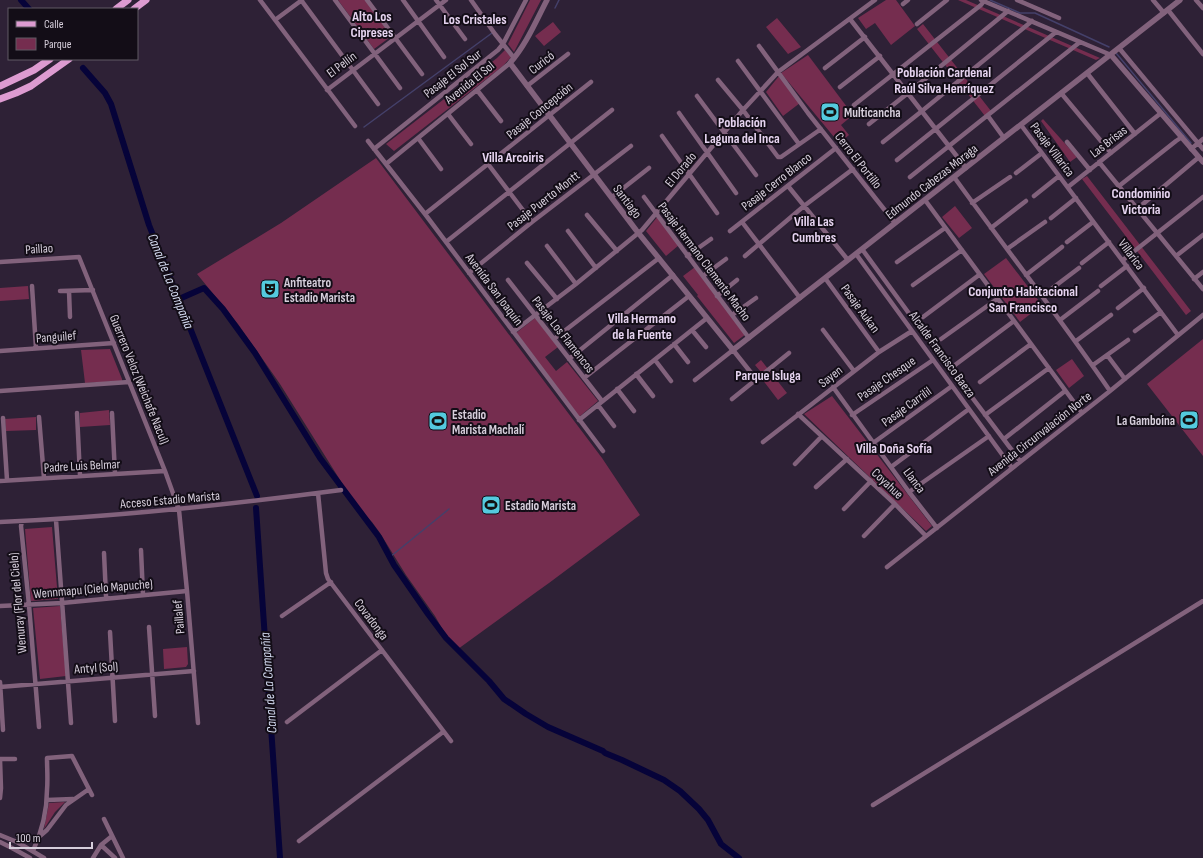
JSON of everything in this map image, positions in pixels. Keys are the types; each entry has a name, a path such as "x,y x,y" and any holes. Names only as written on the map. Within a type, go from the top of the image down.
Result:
{"main road":[{"path":"117,8 128,0"},
{"path":"135,8 146,0"},
{"path":"0,86 25,75 48,60"},
{"path":"0,98 31,86 68,60"},
{"path":"25,75 22,79 23,84 26,86 31,86"},
{"path":"10,82 14,82 17,86 18,89 16,93"}],"street":[{"path":"260,0 355,126"},
{"path":"275,20 302,0 378,104"},
{"path":"335,0 400,88"},
{"path":"367,0 422,74"},
{"path":"403,0 444,57"},
{"path":"436,0 465,39"},
{"name":"El Pellín","path":"327,90 352,69 446,0"},
{"path":"471,0 514,58"},
{"name":"Pasaje El Sol Sur","path":"374,148 492,55 503,44 526,0"},
{"name":"Avenida El Sol","path":"386,164 510,63 528,36 547,0"},
{"name":"El Dorado","path":"513,332 557,299 639,233 657,214 743,110 778,72 875,0"},
{"path":"903,4 908,0"},
{"path":"917,24 947,0"},
{"path":"1017,0 1059,18"},
{"path":"1153,0 1166,11 1203,54"},
{"name":"Edmundo Cabezas Moraga","path":"695,380 1180,0"},
{"path":"1196,0 1203,8"},
{"path":"854,105 893,75 982,1 1111,55 1201,159 1137,209"},
{"path":"869,124 1008,11"},
{"path":"850,19 966,168"},
{"path":"883,142 1032,22"},
{"path":"897,160 1056,32"},
{"path":"825,68 865,37"},
{"path":"910,177 1080,42"},
{"name":"Cerro El Portillo","path":"759,46 821,129 895,223"},
{"path":"1119,48 1203,149"},
{"name":"Curicó","path":"527,86 568,54"},
{"path":"840,87 880,56"},
{"path":"738,61 799,144"},
{"name":"Santiago","path":"510,63 639,233 733,350"},
{"path":"1087,73 1135,134"},
{"path":"718,80 743,110 778,157 781,157 821,129"},
{"name":"Pasaje Concepción","path":"425,214 591,82"},
{"path":"477,90 501,121"},
{"path":"1061,93 1111,153"},
{"path":"697,96 756,175"},
{"path":"446,242 612,110"},
{"path":"678,112 736,193"},
{"name":"Las Brisas","path":"1068,187 1161,113"},
{"path":"448,114 471,144"},
{"path":"988,116 1004,138"},
{"name":"Pasaje Villarica","path":"1021,125 1068,187"},
{"path":"662,136 717,213"},
{"path":"1119,186 1176,140 1182,137"},
{"path":"418,138 441,168"},
{"path":"1191,149 1203,139"},
{"name":"Avenida San Joaquín","path":"368,141 425,214 603,451"},
{"path":"1066,142 1090,170"},
{"name":"Pasaje Puerto Montt","path":"469,273 532,222 631,146"},
{"name":"Pasaje Cerro Blanco","path":"730,230 836,148"},
{"path":"1016,173 1042,153"},
{"path":"1099,162 1203,289"},
{"path":"488,164 532,222"},
{"path":"612,197 649,168"},
{"path":"745,256 804,206 853,169"},
{"path":"1034,196 1059,176"},
{"path":"954,177 990,228 1076,341 1110,390"},
{"path":"972,203 1010,177"},
{"path":"788,186 848,260"},
{"name":"Villarica","path":"1068,187 1178,335"},
{"name":"Pasaje Hermano Clemente Macho","path":"644,197 749,338"},
{"path":"1123,260 1203,197"},
{"path":"1051,218 1076,198"},
{"path":"925,200 1082,413"},
{"path":"990,228 1026,202"},
{"path":"587,215 617,251"},
{"path":"742,222 800,298"},
{"path":"1007,249 1045,222"},
{"path":"1067,242 1093,222"},
{"path":"897,262 945,228"},
{"path":"568,231 596,268"},
{"path":"1176,256 1203,235"},
{"path":"687,256 711,239"},
{"path":"1082,263 1109,242"},
{"path":"547,246 576,284"},
{"path":"1026,275 1062,247"},
{"name":"Alcalde Francisco Baeza","path":"862,249 1020,461"},
{"path":"913,285 962,250"},
{"name":"Alcalde Francisco Baeza","path":"856,254 1012,468"},
{"name":"Paillao","path":"0,262 79,257"},
{"name":"Guerrero Veloz (Weichafe Nacul)","path":"79,257 165,471 179,510"},
{"path":"554,339 659,258"},
{"path":"703,276 726,259"},
{"path":"527,263 557,299"},
{"path":"1101,286 1128,266"},
{"path":"1042,296 1079,268"},
{"path":"1194,279 1203,272"},
{"path":"923,316 980,274"},
{"path":"569,359 673,275"},
{"name":"Pasaje Aukan","path":"826,278 880,352"},
{"name":"Pasaje Los Flamencos","path":"508,280 584,378 614,426"},
{"path":"717,296 737,280"},
{"path":"32,286 36,348"},
{"path":"1118,308 1144,288"},
{"path":"60,291 93,290"},
{"path":"69,291 70,317"},
{"path":"1060,320 1098,291"},
{"path":"584,378 689,296"},
{"path":"732,315 756,298"},
{"path":"941,339 997,298"},
{"path":"1135,331 1161,312"},
{"path":"1076,341 1111,315"},
{"name":"Avenida Circunvalación Norte","path":"887,568 1203,315"},
{"path":"579,420 707,318"},
{"path":"951,368 1014,321"},
{"path":"692,330 706,347"},
{"path":"823,330 854,371"},
{"name":"Sayen","path":"763,442 854,371 912,330"},
{"path":"1093,365 1128,340"},
{"name":"Panguilef","path":"0,351 114,342"},
{"path":"674,344 688,362"},
{"path":"980,382 1031,344"},
{"path":"733,350 756,379"},
{"path":"732,399 789,353"},
{"path":"1107,355 1124,379"},
{"path":"655,360 672,381"},
{"name":"Pasaje Chesque","path":"852,415 933,360"},
{"path":"986,416 1049,368"},
{"path":"636,374 653,396"},
{"path":"0,391 129,382"},
{"name":"Pasaje Carrilil","path":"873,443 952,386"},
{"name":"Llanca","path":"833,387 852,415 938,528"},
{"path":"617,389 634,412"},
{"path":"1004,439 1065,391"},
{"path":"891,467 970,409"},
{"path":"77,413 80,476"},
{"path":"112,413 115,474"},
{"name":"Coyahue","path":"798,414 895,504 926,536"},
{"path":"39,417 44,478"},
{"path":"3,418 8,480"},
{"path":"795,464 822,436"},
{"path":"910,492 989,436"},
{"path":"816,488 847,459"},
{"name":"Padre Luis Belmar","path":"0,481 165,471"},
{"path":"844,509 870,482"},
{"name":"Acceso Estadio Marista","path":"0,522 56,520 179,510 341,490"},
{"name":"Covadonga","path":"318,493 326,573 331,582 451,741"},
{"path":"864,536 895,504"},
{"name":"Paillalef","path":"179,510 198,724"},
{"path":"56,520 71,723"},
{"name":"Wenuray (Flor del Cielo)","path":"22,521 21,526 39,727"},
{"path":"141,550 143,596"},
{"path":"104,553 106,596 108,598"},
{"path":"282,616 331,582"},
{"name":"Wennmapu (Cielo Mapuche)","path":"0,606 62,603 187,591"},
{"path":"873,806 1203,601"},
{"path":"148,627 155,716"},
{"path":"110,632 115,721"},
{"path":"287,722 382,650"},
{"name":"Antyl (Sol)","path":"0,687 67,680 194,671"},
{"path":"0,682 3,730"},
{"path":"299,841 444,732"},
{"path":"33,851 44,821 47,800 48,758 72,756 92,795"},
{"path":"0,798 0,759 14,759"},
{"path":"39,837 47,830 62,810 74,799 89,789"},
{"path":"47,800 74,799"},
{"path":"104,819 123,858"},
{"path":"0,835 17,842 44,858"},
{"path":"93,858 101,845 112,836"},
{"path":"0,842 30,858"},
{"path":"101,845 115,858"}],"green space":[{"path":"338,0 367,0 393,35 374,49"},
{"path":"530,0 541,0 514,52 508,44"},
{"path":"886,0 896,0 915,26 891,45 875,23 866,29 858,18"},
{"path":"958,0 966,0 1100,58 1096,60"},
{"path":"777,18 801,47 788,54 766,27"},
{"path":"553,22 561,32 544,46 535,36"},
{"path":"923,24 991,111 985,116 917,29"},
{"path":"505,50 511,57 503,66 394,151 386,144 497,58"},
{"path":"808,55 853,115 841,125 849,135 839,143 781,73"},
{"path":"779,76 800,103 783,116 766,92"},
{"path":"1043,119 1077,157 1070,162 1041,121"},
{"name":"Estadio Marista Machalí","path":"376,158 602,458 640,515 458,649 447,637 435,616 406,575 380,533 372,522 352,502 342,483 280,384 238,324 197,274 281,223"},
{"path":"1087,176 1191,311 1186,315 1082,179"},
{"path":"955,206 972,228 959,238 942,217"},
{"path":"658,216 679,245 666,256 646,231"},
{"path":"1006,258 1042,305 1020,322 984,274"},
{"path":"695,267 746,334 734,343 683,276"},
{"path":"28,286 29,299 0,301 0,288"},
{"path":"535,318 558,347 545,357 556,371 567,362 598,401 579,417 516,333"},
{"name":"La Gamboína","path":"1203,339 1203,456 1147,384"},
{"path":"110,349 122,381 85,383 81,350"},
{"path":"1072,359 1084,376 1069,388 1056,370"},
{"path":"761,360 787,393 778,400 762,379 765,377 755,365"},
{"path":"832,396 932,526 926,531 804,414"},
{"path":"109,410 110,425 80,427 80,413"},
{"path":"36,417 36,430 6,431 5,419"},
{"path":"52,527 58,599 31,601 25,529"},
{"path":"60,606 66,676 40,679 33,608"},
{"path":"187,647 188,664 186,667 164,669 163,649"},
{"path":"65,802 55,812 44,829 49,803"}],"waterway":[{"name":"Canal de La Compañía","path":"21,0 28,8"},
{"path":"555,8 559,0"},
{"path":"990,0 1020,13 1035,13 1109,47"},
{"path":"364,127 492,33"},
{"path":"1116,53 1191,143"},
{"name":"Canal de La Compañía","path":"83,68 105,93 111,104 149,225 257,496"},
{"path":"179,299 204,288 223,309 255,353 320,458 379,537 394,565 428,614 446,638 489,681 504,699 548,727 664,780 680,791 699,809 708,820 721,844 739,858"},
{"name":"Canal de La Compañía","path":"256,508 280,858"},
{"path":"390,557 449,509"}],"place":[{"name":"Multicancha","path":"830,112"},
{"name":"Anfiteatro Estadio Marista","path":"270,289"},
{"name":"La Gamboína","path":"1189,420"},
{"name":"Estadio Marista Machalí","path":"438,421"},
{"name":"Estadio Marista","path":"491,505"}],"district":[{"name":"Los Cristales","path":"475,19"},
{"name":"Alto Los Cipreses","path":"372,24"},
{"name":"Población Cardenal Raúl Silva Henríquez","path":"944,80"},
{"name":"Población Laguna del Inca","path":"742,130"},
{"name":"Villa Arcoiris","path":"513,157"},
{"name":"Condominio Victoria","path":"1141,202"},
{"name":"Villa Las Cumbres","path":"814,230"},
{"name":"Conjunto Habitacional San Francisco","path":"1023,300"},
{"name":"Villa Hermano de la Fuente","path":"642,326"},
{"name":"Parque Isluga","path":"768,375"},
{"name":"Villa Doña Sofía","path":"894,448"}]}
